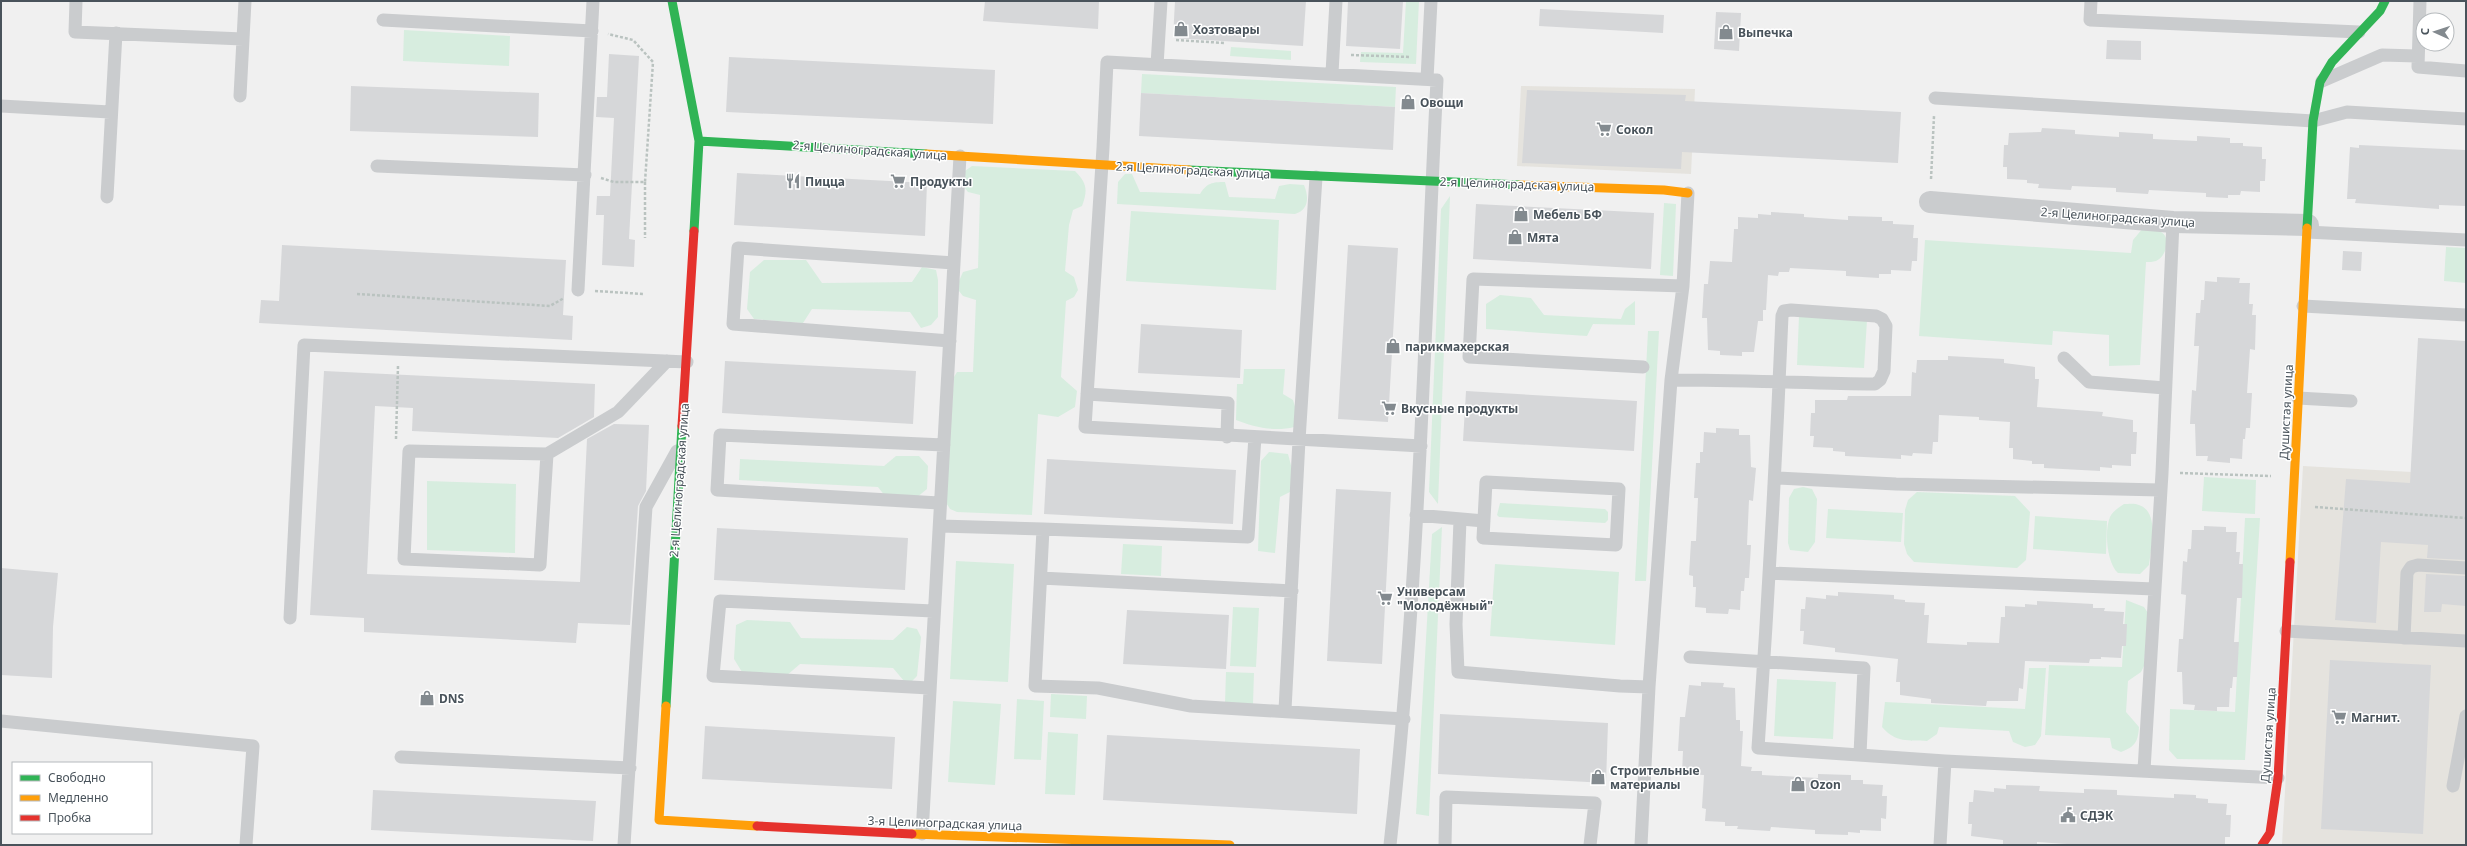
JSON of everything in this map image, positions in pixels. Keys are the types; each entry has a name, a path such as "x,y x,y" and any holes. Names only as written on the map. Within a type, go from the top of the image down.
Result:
{"street":[{"name":"2-я Целиноградская улица","path":"659,820 699,140 672,1"},
{"name":"Душистая улица","path":"2262,845 2270,833 2278,778 2313,121 2320,82 2332,62 2380,11 2385,1"},
{"name":"2-я Целиноградская улица","path":"699,140 1316,177 1664,190 1688,193"},
{"name":"2-я Целиноградская улица","path":"1930,202 2173,222 2307,229"},
{"name":"3-я Целиноградская улица","path":"659,820 922,834 1230,845"}],"lane":[{"path":"76,1 75,32 244,38"},
{"path":"240,96 245,1"},
{"path":"578,290 593,1"},
{"path":"1157,65 1161,1"},
{"path":"1332,74 1336,1"},
{"path":"1427,79 1431,1"},
{"path":"2091,1 2090,20 2359,32"},
{"path":"2420,1 2417,56 2418,67 2466,71"},
{"path":"383,20 592,31"},
{"path":"108,197 110,112 116,33"},
{"path":"2320,82 2382,55 2417,56"},
{"path":"1390,845 1404,719 1421,446 1437,80 1107,62 1102,165 1085,427 1226,437 1255,437 1421,446"},
{"path":"1935,98 2313,121 2347,112 2466,119"},
{"path":"1,106 110,112"},
{"path":"922,834 960,156"},
{"path":"377,166 585,175"},
{"path":"1285,710 1299,440 1316,177"},
{"path":"1641,845 1649,687 1671,380 1683,286 1688,193"},
{"path":"2144,770 2162,473 2173,222"},
{"path":"2307,229 2466,240"},
{"path":"950,341 733,324 738,248 954,263"},
{"path":"1643,367 1469,357 1473,279 1683,286"},
{"path":"2303,306 2466,315"},
{"path":"1671,380 1779,382 1874,384 1880,380 1884,371 1886,326 1882,319 1876,316 1784,311 1782,316 1779,382 1776,478 1758,748 1945,761 2278,778"},
{"path":"290,618 304,345 687,362"},
{"path":"2064,358 2090,382 2165,388"},
{"path":"547,454 540,565 404,559 409,452 547,454 618,412 667,361"},
{"path":"1087,394 1228,404 1226,437"},
{"path":"2298,398 2351,401"},
{"path":"940,503 717,490 720,435 944,445"},
{"path":"940,526 1043,528 1248,537 1255,437"},
{"path":"624,845 646,507 682,442"},
{"path":"1776,478 1896,484 2160,490"},
{"path":"1486,482 1619,489 1616,545 1483,538 1484,521 1486,482"},
{"path":"1416,515 1484,521"},
{"path":"1460,520 1456,624 1458,672 1620,686 1649,687"},
{"path":"1043,528 1042,578 1035,686 1098,688 1191,706 1285,710 1404,719"},
{"path":"2404,638 2407,573 2411,567 2418,565 2466,568"},
{"path":"1769,573 2154,589"},
{"path":"1042,578 1292,591"},
{"path":"929,688 713,676 720,601 934,611"},
{"path":"2286,631 2466,641"},
{"path":"1690,657 1764,660 1864,668 1860,754"},
{"path":"2452,786 2466,716"},
{"path":"1,721 253,746 246,845"},
{"path":"401,757 630,768"},
{"path":"1940,845 1945,761"},
{"path":"1445,845 1446,797 1595,803 1590,845"}],"path":[{"path":"592,31 633,40 653,62 645,182 645,238"},
{"path":"1171,40 1224,43"},
{"path":"1333,53 1410,58 1411,51"},
{"path":"1930,202 1935,98"},
{"path":"585,175 614,182 645,182"},
{"path":"357,294 550,306 578,290 644,294"},
{"path":"399,349 395,447 409,452"},
{"path":"2162,473 2294,477"},
{"path":"2292,506 2466,518"}],"shaded area":[{"name":"Сокол","path":"1521,86 1695,89 1691,174 1517,166"},
{"path":"2303,466 2466,475 2466,845 2282,845"}],"green space":[{"path":"1406,1 1419,1 1416,64 1360,62 1361,52 1403,53"},
{"path":"404,30 510,36 509,66 403,61"},
{"path":"1231,47 1291,51 1291,60 1230,56"},
{"path":"1142,74 1396,87 1395,107 1141,93"},
{"path":"972,166 1075,171 1082,179 1086,191 1082,206 1073,210 1069,225 1065,271 1074,277 1078,290 1074,297 1066,301 1061,377 1077,391 1075,407 1058,417 1038,414 1032,515 957,512 950,509 945,501 954,377 957,372 973,372 976,300 963,296 959,291 959,281 963,272 978,268 980,195 968,192 963,186 965,171"},
{"path":"1125,174 1132,174 1140,192 1200,194 1205,187 1210,184 1225,182 1229,197 1275,199 1279,186 1290,184 1304,185 1307,194 1307,202 1300,212 1295,214 1117,204 1118,182"},
{"path":"1450,196 1438,504 1429,492 1441,209"},
{"path":"1664,203 1676,204 1673,276 1660,275"},
{"path":"1131,211 1279,220 1276,290 1126,281"},
{"path":"2143,228 2159,231 2166,237 2167,241 2165,251 2160,258 2155,261 2146,262 2140,365 2109,366 2109,335 2053,331 2052,345 1919,336 1925,240 2131,253 2133,240"},
{"path":"2446,247 2466,248 2466,283 2444,281"},
{"path":"764,260 806,260 822,283 912,282 922,267 936,270 938,280 938,317 931,325 921,328 910,312 812,309 803,323 754,319 747,309 750,272"},
{"path":"1500,295 1531,298 1544,315 1621,319 1625,309 1635,301 1635,325 1593,324 1587,336 1486,329 1486,304"},
{"path":"1799,316 1867,320 1864,368 1797,365"},
{"path":"1648,331 1659,331 1646,581 1635,581"},
{"path":"1244,369 1285,369 1283,394 1293,400 1297,413 1294,427 1272,429 1250,425 1236,420 1237,384 1243,384"},
{"path":"1269,452 1288,454 1293,473 1290,492 1280,497 1275,553 1258,551 1261,461"},
{"path":"896,456 919,456 928,466 927,489 916,498 885,496 878,487 739,480 740,459 884,466"},
{"path":"2204,477 2256,480 2255,514 2202,511"},
{"path":"427,481 516,484 515,553 427,550"},
{"path":"1803,487 1812,489 1817,499 1815,542 1808,552 1790,550 1788,543 1789,498 1794,489"},
{"path":"1917,492 2015,496 2030,512 2026,560 2017,568 1914,562 1907,554 1904,544 1905,510 1908,500"},
{"path":"1500,503 1605,509 1608,512 1608,520 1605,523 1499,517 1497,515"},
{"path":"2124,504 2137,504 2146,509 2150,515 2152,523 2153,531 2149,565 2140,574 2118,573 2111,562 2109,555 2107,538 2108,523 2113,513"},
{"path":"1828,509 1903,513 1901,542 1826,538"},
{"path":"2035,516 2107,521 2106,554 2033,549"},
{"path":"2245,518 2260,518 2245,760 2177,759 2169,750 2170,709 2235,712"},
{"path":"1442,527 1429,816 1416,814 1432,534"},
{"path":"1123,544 1162,546 1161,576 1121,574"},
{"path":"956,561 1014,564 1008,682 950,679"},
{"path":"1495,564 1619,572 1615,645 1490,636"},
{"path":"2126,600 2144,607 2148,613 2144,666 2141,672 2128,681 2126,712 2139,727 2137,740 2133,746 2121,752 2112,748 2110,738 2045,735 2049,665 2122,667"},
{"path":"1233,607 1259,608 1256,667 1230,666"},
{"path":"747,620 790,622 801,638 893,640 907,627 917,629 921,637 917,676 912,681 904,681 893,668 800,664 786,676 742,672 734,659 736,625"},
{"path":"2029,668 2046,668 2041,736 2035,745 2025,747 2013,742 2009,731 1939,727 1937,734 1927,741 1914,741 1903,740 1892,736 1882,727 1885,702 2025,709"},
{"path":"1226,672 1254,673 1253,704 1225,703"},
{"path":"1777,679 1836,682 1833,739 1774,736"},
{"path":"1051,694 1087,696 1086,719 1050,717"},
{"path":"1017,699 1044,701 1041,760 1014,759"},
{"path":"953,701 1001,704 995,785 948,782"},
{"path":"1048,732 1078,734 1075,795 1045,794"}],"building":[{"path":"985,1 1099,1 1098,29 983,21"},
{"path":"1175,1 1306,1 1303,46 1173,38"},
{"path":"1348,1 1403,1 1400,49 1346,46"},
{"path":"1540,9 1664,15 1663,33 1539,26"},
{"path":"1716,12 1741,13 1739,51 1714,49"},
{"path":"2107,40 2141,41 2141,60 2106,59"},
{"path":"609,54 639,56 629,239 635,240 634,267 602,265 604,215 596,215 597,196 610,196 614,118 596,117 597,97 607,97"},
{"path":"729,57 995,70 993,124 726,112"},
{"path":"351,86 539,93 538,137 350,131"},
{"path":"1527,90 1686,95 1685,101 1901,112 1898,163 1682,152 1681,169 1522,163"},
{"path":"1141,93 1395,107 1393,150 1139,136"},
{"path":"2042,128 2075,130 2075,134 2119,137 2119,132 2153,134 2153,139 2197,141 2197,136 2230,138 2230,143 2243,143 2243,146 2262,147 2262,159 2266,159 2265,181 2260,181 2260,192 2241,191 2240,195 2228,195 2228,198 2206,197 2206,193 2149,190 2148,194 2116,192 2116,188 2072,186 2071,190 2038,188 2039,184 2027,183 2027,180 2007,179 2007,167 2003,167 2004,145 2008,145 2009,133 2041,132"},
{"path":"2359,145 2466,150 2466,206 2439,205 2439,209 2355,203 2356,199 2347,199 2350,147 2359,148"},
{"path":"737,173 927,183 925,236 734,225"},
{"path":"1476,204 1654,213 1651,269 1473,259"},
{"path":"1771,212 1804,214 1804,217 1848,220 1848,216 1882,217 1882,221 1893,221 1893,224 1914,225 1913,238 1918,238 1917,261 1912,261 1911,271 1891,270 1891,274 1879,274 1879,278 1846,276 1846,271 1790,268 1789,272 1779,272 1778,276 1768,275 1766,310 1763,310 1763,321 1758,321 1754,352 1742,352 1742,356 1720,355 1720,351 1708,350 1707,318 1702,318 1704,284 1708,284 1710,261 1732,262 1734,229 1738,229 1738,217 1758,218 1758,214 1771,215"},
{"path":"282,245 566,260 563,315 573,316 572,340 259,323 261,300 279,301"},
{"path":"1348,245 1398,248 1388,422 1338,419"},
{"path":"2343,251 2362,252 2361,271 2342,270"},
{"path":"2217,277 2240,278 2239,283 2250,283 2249,304 2253,304 2252,315 2256,315 2255,350 2250,349 2247,393 2252,393 2250,428 2246,428 2245,439 2243,439 2242,459 2230,458 2230,463 2207,461 2208,456 2196,456 2195,424 2190,424 2192,390 2196,391 2199,346 2194,346 2196,313 2200,313 2201,300 2204,300 2205,281 2217,282"},
{"path":"1141,324 1242,330 1240,378 1138,373"},
{"path":"2418,338 2466,341 2466,560 2427,558 2428,545 2381,542 2376,623 2335,620 2346,479 2410,483"},
{"path":"1948,356 2004,359 2004,363 2035,367 2035,379 2039,379 2037,407 2103,412 2102,416 2133,420 2133,432 2137,432 2136,454 2131,454 2131,466 2112,465 2112,468 2100,467 2100,471 2044,468 2044,464 2032,464 2032,461 2013,459 2013,448 2009,448 2010,422 1979,420 1979,417 1939,415 1938,442 1933,442 1932,454 1913,453 1912,456 1901,455 1901,459 1845,456 1845,452 1833,451 1833,448 1813,447 1814,436 1810,436 1811,413 1815,413 1815,400 1847,400 1848,396 1911,396 1912,372 1916,373 1917,360 1948,360"},
{"path":"725,361 916,371 913,424 722,413"},
{"path":"324,371 595,384 594,417 558,438 412,431 413,408 375,406 367,574 580,582 587,439 614,424 649,425 646,491 638,506 630,625 578,623 576,643 364,632 364,618 310,615"},
{"path":"1466,391 1637,401 1634,451 1463,441"},
{"path":"1716,428 1739,429 1739,435 1750,435 1751,467 1756,468 1753,501 1749,500 1747,545 1751,545 1749,578 1745,578 1744,591 1741,591 1740,610 1729,609 1728,614 1706,613 1706,608 1695,607 1696,587 1693,587 1693,576 1689,575 1691,541 1696,541 1698,498 1694,498 1696,463 1700,463 1700,452 1703,452 1704,432 1716,433"},
{"path":"1047,459 1236,470 1233,524 1044,514"},
{"path":"1336,489 1391,492 1382,664 1327,661"},
{"path":"2204,526 2226,527 2226,532 2237,532 2236,552 2240,552 2239,564 2243,564 2242,598 2237,598 2234,642 2239,642 2237,677 2233,677 2232,688 2230,688 2229,707 2217,707 2217,711 2194,710 2195,705 2183,704 2182,672 2177,672 2179,639 2183,639 2186,595 2181,594 2183,561 2187,562 2188,549 2191,549 2192,530 2204,530"},
{"path":"717,528 908,538 905,590 714,580"},
{"path":"1,568 58,573 53,627 52,678 1,675"},
{"path":"2426,574 2466,576 2466,606 2442,604 2441,612 2424,612"},
{"path":"1838,592 1894,595 1894,599 1905,600 1905,602 1925,603 1924,615 1929,615 1927,643 1967,645 1967,642 1999,643 2001,617 2005,617 2005,606 2025,607 2025,604 2037,605 2037,601 2093,604 2093,608 2105,608 2104,611 2124,612 2123,624 2127,624 2126,646 2122,646 2121,658 2101,657 2101,659 2090,659 2089,663 2025,661 2023,689 2019,688 2018,701 1987,701 1986,706 1931,703 1931,699 1900,695 1900,682 1896,682 1898,659 1835,652 1835,648 1803,644 1804,631 1800,631 1801,609 1805,609 1806,597 1826,599 1826,595 1838,596"},
{"path":"1127,610 1229,615 1226,669 1123,664"},
{"path":"2330,660 2431,665 2423,834 2321,829"},
{"path":"1701,682 1724,683 1723,687 1735,688 1736,720 1740,720 1740,731 1743,731 1741,766 1752,767 1751,771 1762,771 1762,775 1818,778 1818,774 1851,775 1851,780 1863,780 1863,784 1883,785 1882,796 1887,796 1886,819 1881,818 1881,831 1860,830 1860,833 1848,832 1848,835 1815,834 1815,830 1771,827 1770,831 1737,829 1738,826 1725,826 1725,822 1705,821 1706,809 1702,808 1704,775 1682,774 1683,751 1678,751 1680,717 1685,717 1689,685 1701,686"},
{"path":"1440,714 1608,723 1606,783 1438,774"},
{"path":"705,726 895,737 892,789 702,779"},
{"path":"1107,735 1360,749 1357,814 1103,800"},
{"path":"2006,785 2040,786 2039,791 2084,793 2084,789 2117,790 2117,795 2174,798 2174,794 2196,795 2196,798 2208,799 2208,803 2227,804 2226,815 2231,815 2230,837 2225,837 2225,845 2081,845 2037,842 2037,845 2003,845 2003,840 1971,836 1972,824 1968,824 1969,802 1973,802 1974,790 1994,792 1994,788 2006,789"},
{"path":"373,790 596,801 593,841 371,830"}],"traffic: fast":[{"path":"672,1 699,141 694,231"},
{"path":"2307,228 2313,121 2320,82 2332,62 2380,11 2385,1"},
{"path":"699,141 926,154"},
{"path":"1189,170 1520,185"},
{"path":"666,706 682,426"}],"traffic: slow":[{"path":"926,154 1189,170"},
{"path":"1520,185 1664,190 1688,193"},
{"path":"2290,562 2307,228"},
{"path":"666,706 659,820 757,826"},
{"path":"912,834 1230,845"}],"traffic: jam":[{"path":"682,426 694,231"},
{"path":"2262,845 2270,833 2278,778 2290,562"},
{"path":"757,826 912,834"}],"place":[{"name":"Хозтовары","path":"1181,29"},
{"name":"Выпечка","path":"1726,32"},
{"name":"Овощи","path":"1408,102"},
{"name":"Сокол","path":"1604,129"},
{"name":"Пицца","path":"793,181"},
{"name":"Продукты","path":"898,181"},
{"name":"Мебель БФ","path":"1521,214"},
{"name":"Мята","path":"1515,237"},
{"name":"парикмахерская","path":"1393,346"},
{"name":"Вкусные продукты","path":"1389,408"},
{"name":"Универсам \"Молодёжный\"","path":"1385,598"},
{"name":"DNS","path":"427,698"},
{"name":"Магнит.","path":"2339,717"},
{"name":"Строительные материалы","path":"1598,777"},
{"name":"Ozon","path":"1798,784"},
{"name":"СДЭК","path":"2068,815"}]}
